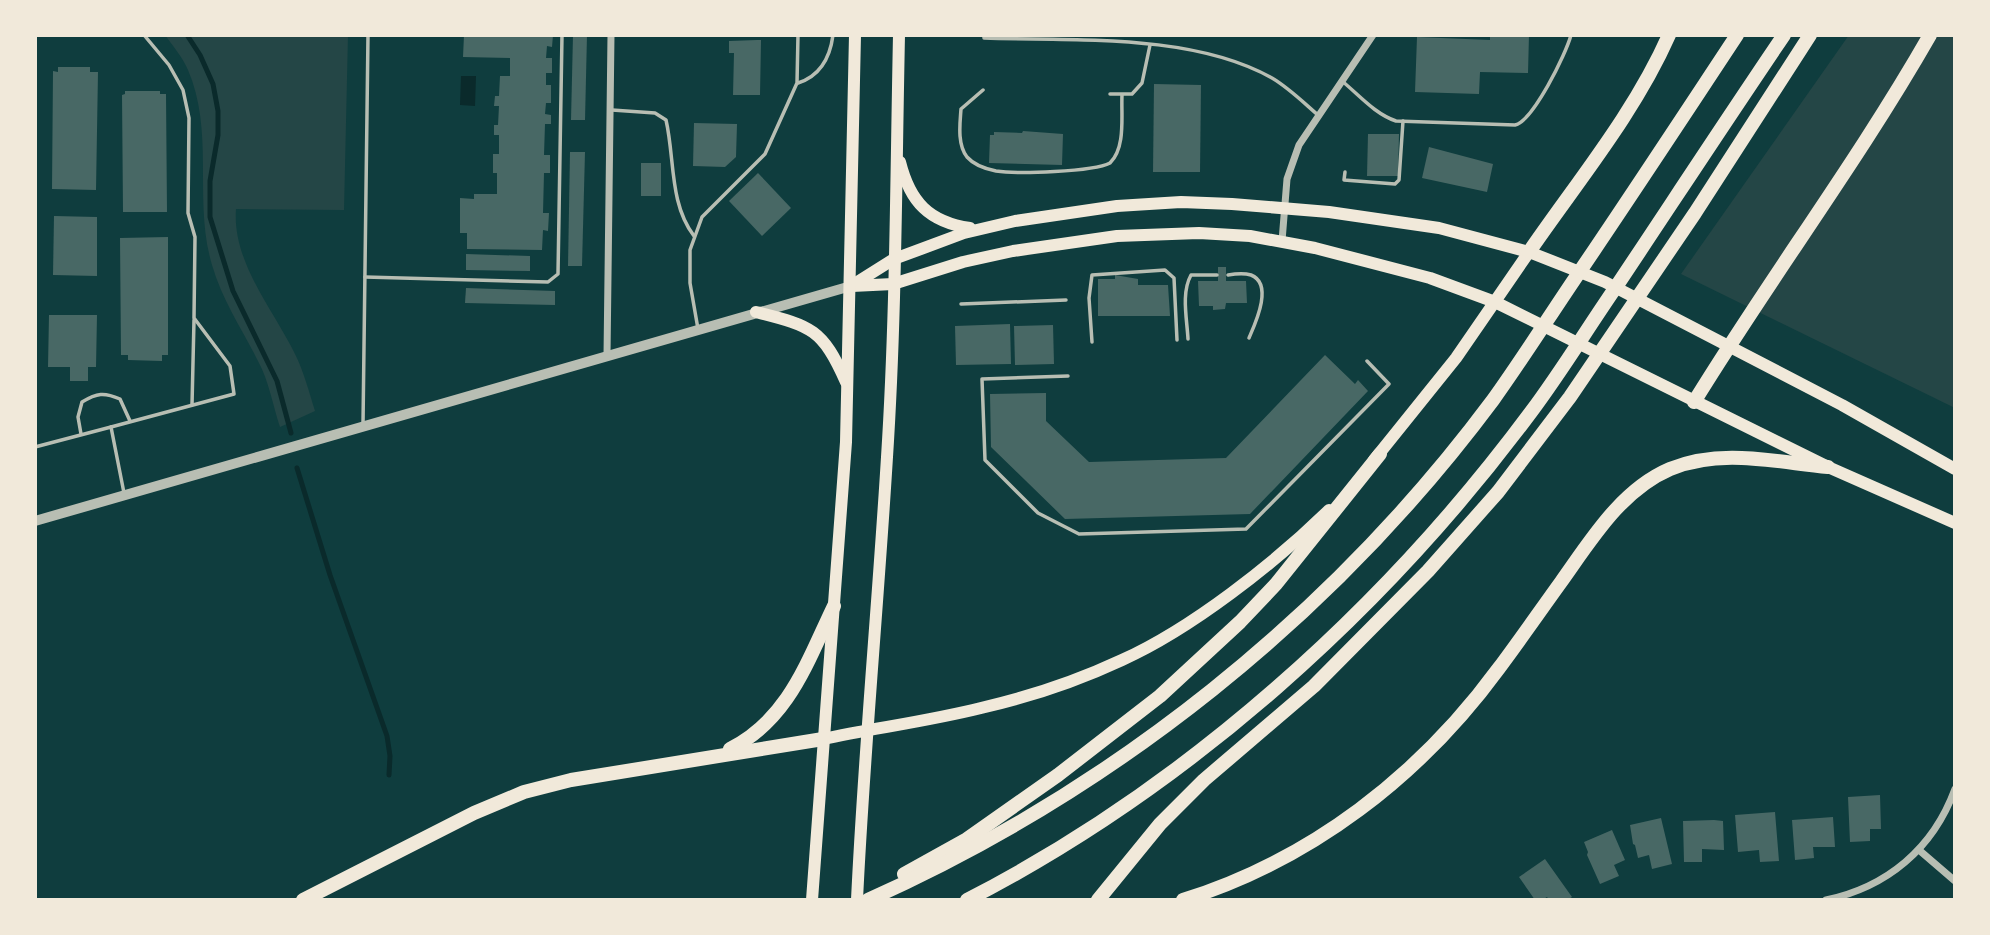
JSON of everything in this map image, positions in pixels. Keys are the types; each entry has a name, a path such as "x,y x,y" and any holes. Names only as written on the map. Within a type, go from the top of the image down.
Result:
{"highway":[{"path":"1528,252 1627,113 1653,71 1669,35"},
{"path":"868,900 919,877 1023,821 1140,745 1274,638 1370,546 1470,429 1513,370 1737,35"},
{"path":"967,900 1027,868 1118,810 1196,753 1314,653 1418,548 1490,464 1549,386 1784,35"},
{"path":"1100,897 1160,824 1204,780 1314,686 1428,572 1498,492 1570,397 1695,213 1810,35"},
{"path":"1694,402 1728,346 1899,89 1930,35"},
{"path":"857,900 967,839 1058,775 1160,696 1240,622 1276,584 1380,454"},
{"path":"1183,900 1234,881 1312,842 1381,793 1418,761 1474,700 1592,538 1619,505 1644,484 1671,469 1726,457 1750,457 1828,467"},
{"path":"720,754 746,741 768,723 786,703 834,606"},
{"path":"303,900 474,813 524,792 571,780 823,739"}],"main road":[{"path":"812,900 849,388 855,35"},
{"path":"857,900 861,805 887,456 894,284 898,35"},
{"path":"896,148 911,194 925,211 952,226 977,229"},
{"path":"850,286 894,259 977,229 1058,214 1146,203 1181,202 1284,208 1431,226 1528,252 1605,282 1895,434 1955,469"},
{"path":"850,286 894,284 963,262 1013,251 1117,236 1199,233 1282,241 1430,278 1495,302 1828,467 1955,523"},
{"path":"823,739 980,709 1046,690 1123,660 1175,631 1254,574 1311,528 1380,454 1456,358 1528,252"},
{"path":"756,312 799,323 815,332 835,356 849,388"}],"street":[{"path":"607,356 611,35"},
{"path":"1282,241 1290,169 1299,145 1373,35"},
{"path":"35,521 850,286"},
{"path":"1826,900 1853,894 1879,882 1919,850 1949,806 1955,789"},
{"path":"1919,850 1955,881"}],"lane":[{"path":"144,35 169,65 183,90 189,118 188,213 195,237 192,405"},
{"path":"363,426 368,35"},
{"path":"365,277 548,282 558,274 562,35"},
{"path":"698,329 690,283 690,250 702,217 765,154 797,83 798,35"},
{"path":"797,83 810,79 821,70 833,35"},
{"path":"984,35 984,38 1150,44 1227,58 1274,79 1318,115"},
{"path":"1342,81 1387,118 1403,121 1521,124 1532,111 1567,50 1571,35"},
{"path":"1110,94 1132,94 1142,83 1150,44"},
{"path":"983,90 961,109 959,127 966,156 981,167 1013,172 1086,169 1110,163 1118,151 1121,138 1122,95"},
{"path":"610,110 654,113 666,120 671,141 675,191 683,221 695,236"},
{"path":"1345,172 1344,180 1395,184 1399,180 1403,121"},
{"path":"1092,342 1089,298 1092,275 1165,270 1174,278 1177,340"},
{"path":"1227,275 1249,274 1257,279 1261,289 1261,308 1249,338"},
{"path":"1188,339 1185,301 1187,283 1191,275 1217,275"},
{"path":"961,304 1066,300"},
{"path":"35,447 234,394 230,366 194,318"},
{"path":"1068,376 982,379 985,460 1038,513 1079,534 1246,529 1389,384 1367,361"},
{"path":"81,434 78,417 82,402 95,393 108,393 120,399 130,421"},
{"path":"111,427 125,495"}],"shaded area":[{"path":"165,35 348,35 344,210 236,209 236,229 247,266 295,354 315,411 280,427 262,369 227,302 212,265 204,216 202,143 196,94 186,66"},
{"path":"1849,35 1955,35 1955,408 1681,274"},
{"path":"461,76 476,76 475,106 460,105"}],"building":[{"path":"464,35 553,35 552,47 547,46 546,58 552,58 552,73 546,73 546,85 551,85 551,103 546,103 545,114 551,115 551,124 545,124 544,155 550,155 550,173 544,173 543,213 549,213 548,231 543,230 542,250 467,249 467,233 460,233 460,198 474,199 474,194 497,194 493,154 499,154 499,135 494,135 494,125 498,125 499,106 494,106 495,96 499,96 500,76 510,76 510,58 463,57"},
{"path":"573,35 587,35 585,120 571,120"},
{"path":"1490,35 1529,35 1528,73 1480,72 1479,94 1415,92 1417,37 1490,40"},
{"path":"761,40 760,95 733,95 734,53 729,53 729,41"},
{"path":"58,67 90,67 90,72 98,72 96,190 52,189 53,71 58,72"},
{"path":"1154,84 1201,85 1200,172 1153,172"},
{"path":"125,91 160,91 160,94 166,94 167,212 123,212 122,95"},
{"path":"694,123 737,124 736,157 725,167 693,166"},
{"path":"994,132 1063,134 1062,165 989,163 990,135 994,135"},
{"path":"1368,134 1399,134 1398,176 1367,176"},
{"path":"1429,147 1493,164 1487,192 1422,178"},
{"path":"570,152 585,152 582,266 568,266"},
{"path":"641,163 661,163 661,196 641,196"},
{"path":"758,173 791,208 762,236 729,201"},
{"path":"54,216 97,217 97,276 53,275"},
{"path":"168,237 168,355 162,355 162,361 128,360 128,355 121,355 120,238"},
{"path":"466,254 530,256 530,271 466,270"},
{"path":"1218,267 1226,267 1226,281 1246,281 1247,303 1226,303 1225,309 1213,310 1213,306 1199,306 1198,281 1218,281"},
{"path":"1115,275 1138,279 1138,285 1168,285 1170,316 1098,316 1098,279 1115,279"},
{"path":"466,288 555,291 555,305 465,303"},
{"path":"49,315 97,315 96,367 88,367 88,381 70,381 70,367 48,367"},
{"path":"1010,324 1011,364 956,365 955,326"},
{"path":"1053,325 1054,364 1015,365 1014,326"},
{"path":"1325,355 1355,384 1358,380 1368,391 1250,514 1065,519 991,447 990,394 1046,393 1046,421 1089,462 1226,458"},
{"path":"1880,795 1881,829 1870,829 1870,841 1850,842 1848,797"},
{"path":"1775,812 1779,861 1760,862 1759,850 1738,852 1735,815"},
{"path":"1833,817 1835,847 1813,847 1814,858 1795,860 1792,820"},
{"path":"1661,818 1672,864 1652,869 1649,855 1638,858 1630,825"},
{"path":"1683,821 1723,821 1724,850 1702,849 1702,862 1684,862"},
{"path":"1612,830 1625,860 1614,865 1619,876 1600,884 1584,842"},
{"path":"1545,859 1572,897 1567,900 1549,900 1547,897 1535,900 1519,877"}],"waterway":[{"path":"187,35 200,55 213,84 218,111 218,135 210,181 210,217 233,291 277,381 291,433"},
{"path":"297,468 330,575 387,736 389,775"}]}
